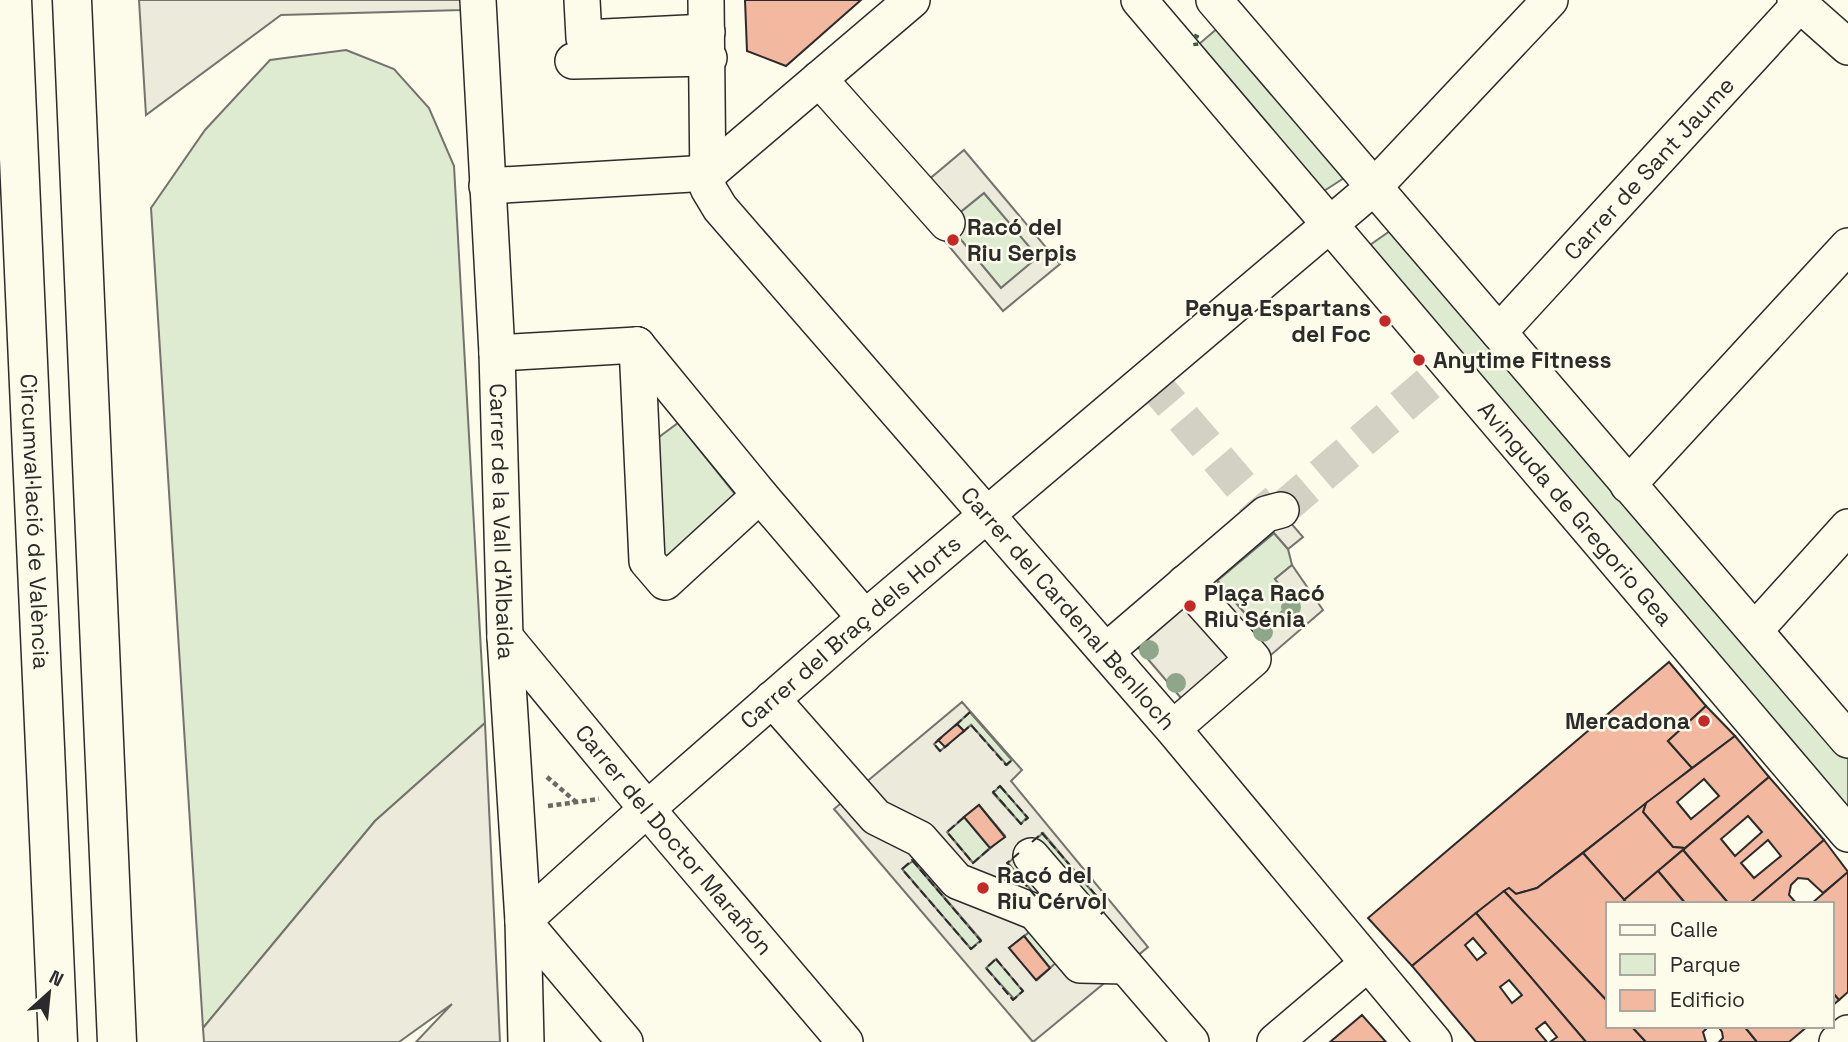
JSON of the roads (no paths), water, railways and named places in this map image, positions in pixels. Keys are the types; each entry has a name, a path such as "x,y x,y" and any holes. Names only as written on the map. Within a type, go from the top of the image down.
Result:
{"highway":[{"name":"Circumval·lació de València","path":"12,0 58,1042"},
{"path":"72,0 117,1042"}],"street":[{"name":"Carrer de la Vall d'Albaida","path":"478,0 497,353 505,637 523,921 526,1042"},
{"path":"582,0 584,38 707,30"},
{"path":"487,187 709,173 912,0"},
{"name":"Avinguda de Gregorio Gea","path":"1139,0 1848,834"},
{"path":"1168,35 1205,0"},
{"path":"1214,0 1848,740"},
{"name":"Carrer del Braç dels Horts","path":"523,921 636,796 772,699 1374,187 1550,0"},
{"path":"1798,2 1844,37"},
{"name":"Carrer de Sant Jaume","path":"1499,332 1798,2"},
{"path":"572,61 707,30"},
{"name":"Carrer del Cardenal Benlloch","path":"707,30 708,188 720,208 1173,729 1434,1042"},
{"path":"819,79 947,223"},
{"path":"1628,485 1848,246"},
{"path":"497,353 637,345"},
{"path":"637,345 647,561 665,582 760,495"},
{"path":"637,345 865,618"},
{"path":"1118,641 1268,510"},
{"path":"1755,630 1848,527"},
{"path":"1185,583 1253,659 1185,718"},
{"name":"Carrer del Doctor Marañón","path":"505,637 845,1042"},
{"path":"772,699 876,817 920,839 957,880 1035,912 1080,965 1125,966"},
{"path":"1031,856 1191,1042"},
{"path":"523,921 625,1042"},
{"path":"1275,1042 1368,963"},
{"path":"1837,1042 1848,1032"}],"tunnel":[{"path":"1281,510 1449,366"},
{"path":"1149,378 1259,507"}],"place":[{"name":"Racó del Riu Serpis","path":"953,240"},
{"name":"Penya Espartans del Foc","path":"1385,321"},
{"name":"Anytime Fitness","path":"1419,360"},
{"name":"Plaça Racó Riu Sénia","path":"1190,606"},
{"name":"Mercadona","path":"1704,721"},
{"name":"Racó del Riu Cérvol","path":"983,888"}]}
